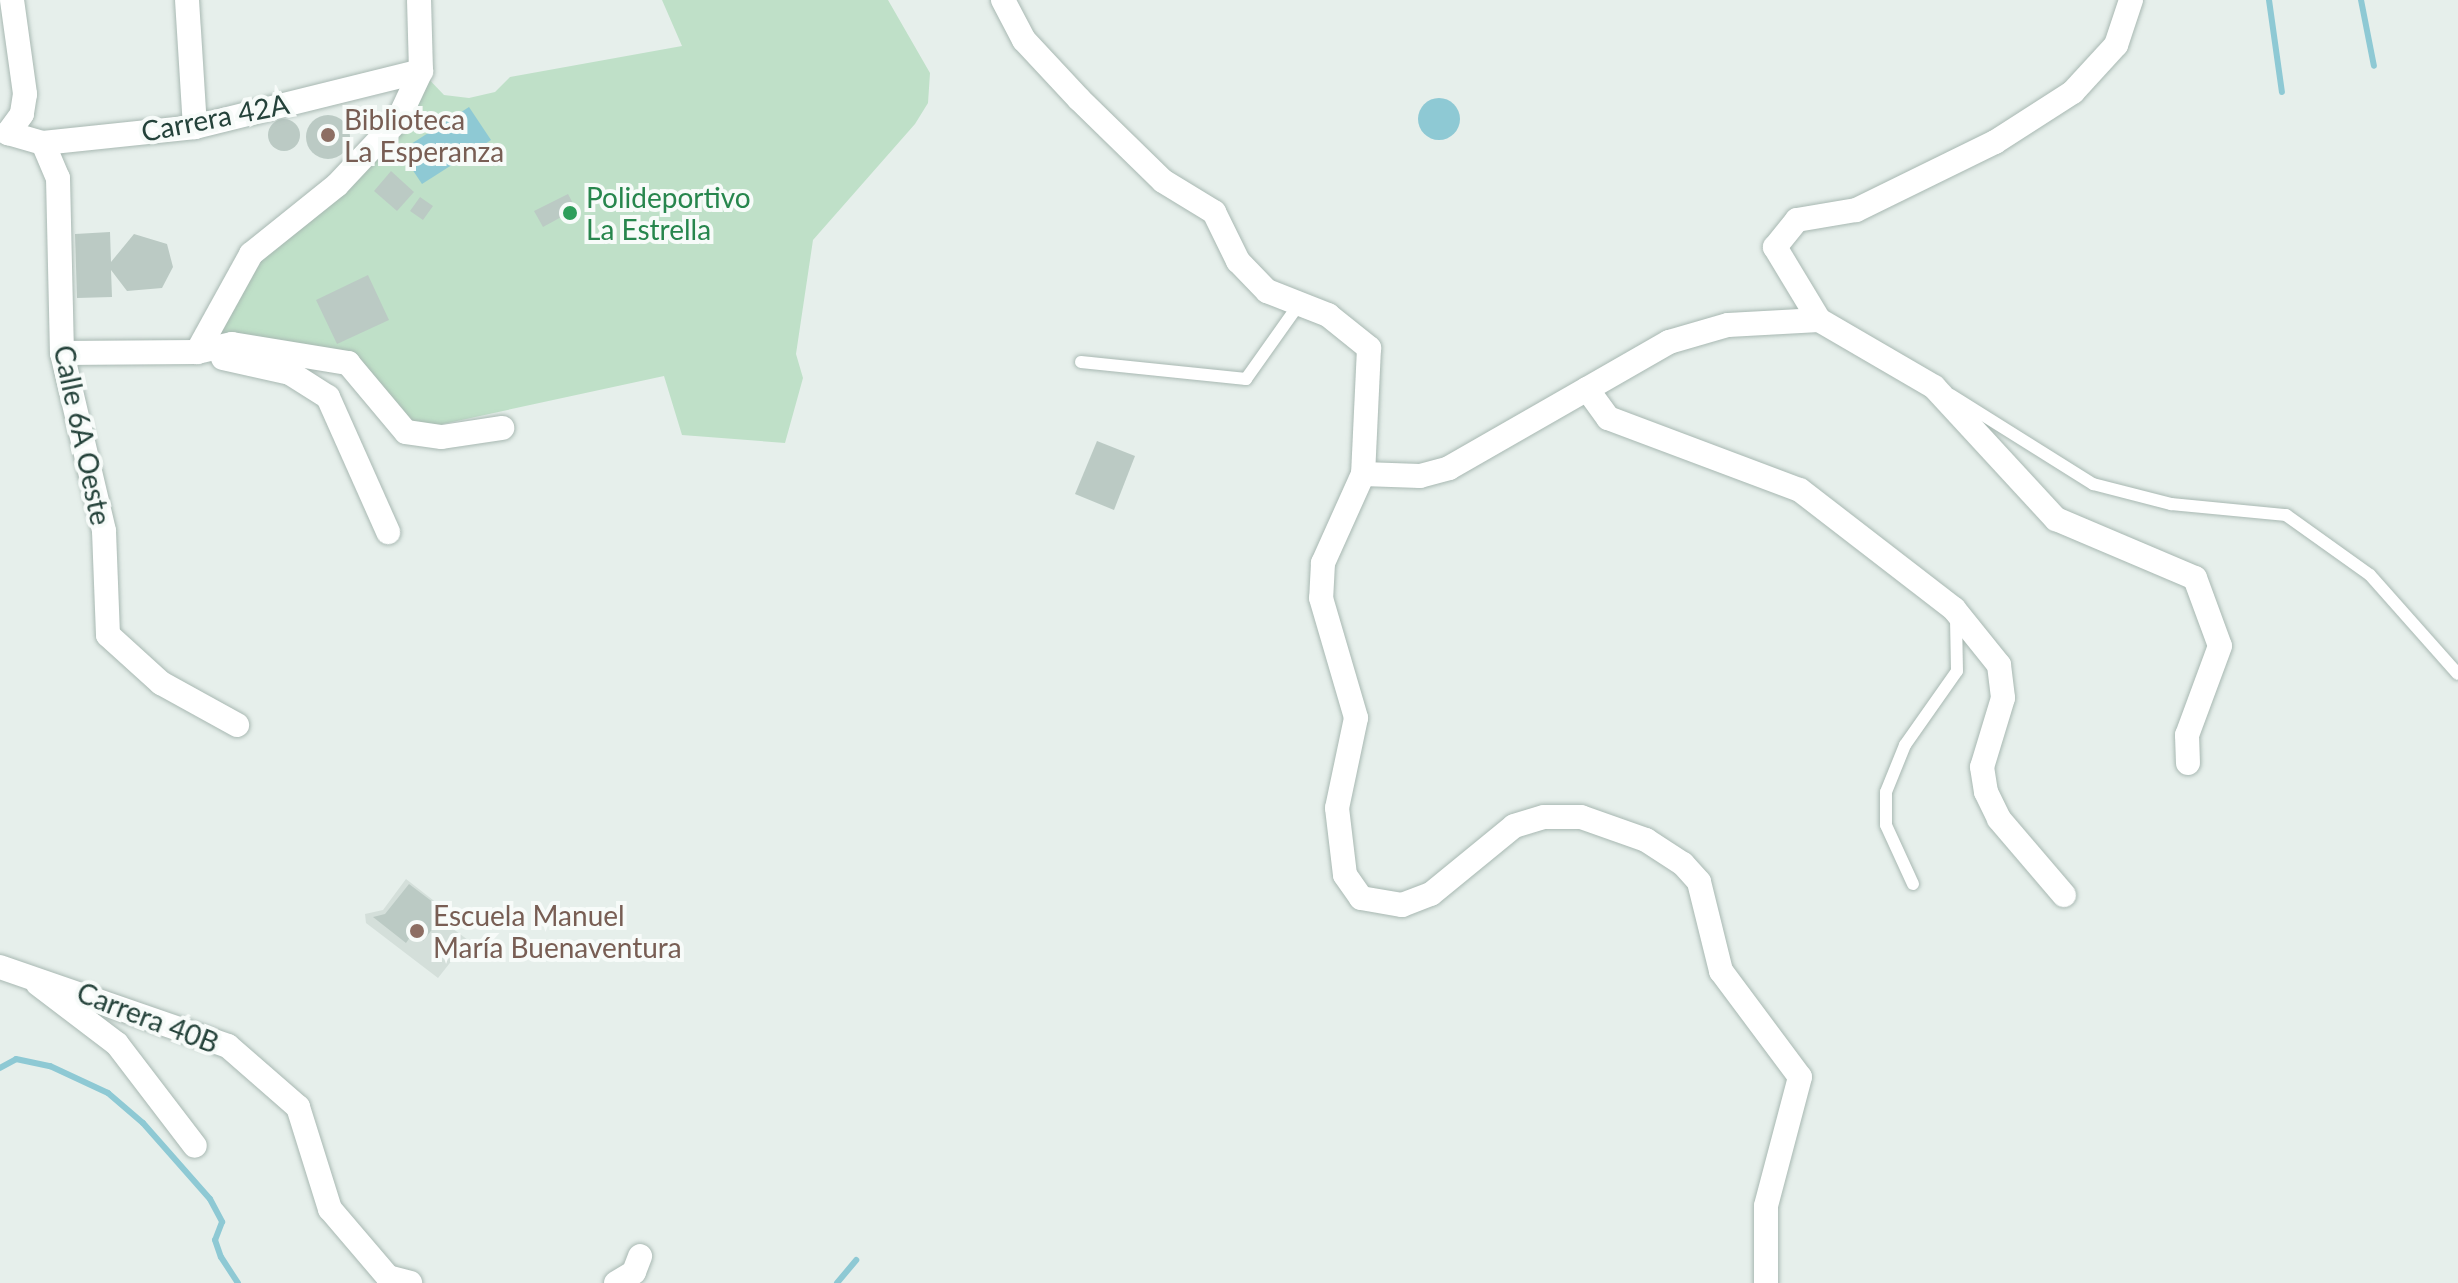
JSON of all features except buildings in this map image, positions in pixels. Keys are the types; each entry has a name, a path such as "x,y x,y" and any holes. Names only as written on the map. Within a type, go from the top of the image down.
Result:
{"street":[{"path":"10,59 12,0"},
{"path":"187,0 195,127"},
{"path":"197,352 251,254 337,185 398,120 421,71 419,0"},
{"path":"1003,0 1024,40 1079,99 1163,181 1214,212 1238,261 1297,307 1328,315 1369,348 1373,380 1363,474 1323,563 1321,598 1356,718 1337,808 1345,875 1361,898 1402,905 1431,894 1514,826 1544,817 1581,817 1646,840 1683,864 1699,882 1721,971 1800,1077 1766,1206 1766,1283"},
{"path":"2131,0 2116,45 2048,109 1865,206 1814,213 1779,235 1775,247 1819,320 1934,387 2056,519 2195,578 2220,656 2187,735 2188,763"},
{"name":"Carrera 42A","path":"10,59 22,114 8,133 43,143 195,127 421,71"},
{"name":"Calle 6A Oeste","path":"43,143 58,178 62,353 104,531 108,635 161,683 226,720"},
{"path":"1363,474 1420,476 1449,468 1669,342 1728,325 1819,320"},
{"path":"62,353 197,352 232,344 348,363 406,432 442,437 502,428"},
{"path":"197,352 290,373 328,397 388,532"},
{"path":"1587,389 1608,418 1800,490 1954,609 2002,675 1982,767 1986,792 1999,819 2064,895"},
{"name":"Carrera 40B","path":"0,967 29,973 228,1046 298,1107 338,1219 388,1277 410,1283"},
{"path":"29,973 117,1044 195,1146"},
{"path":"616,1283 634,1272 640,1256"}],"lane":[{"path":"1081,362 1246,379 1297,307"},
{"path":"1934,387 2093,484 2171,504 2286,515 2370,575 2458,674"},
{"path":"1913,884 1886,825 1886,792 1905,745 1957,671 1954,609"}],"shaded area":[{"name":"Escuela Manuel María Buenaventura","path":"406,879 447,911 441,920 468,940 438,978 366,923 365,914 383,910"}],"green space":[{"name":"Polideportivo La Estrella","path":"662,0 888,0 930,73 928,103 915,124 813,240 796,354 803,378 785,443 682,435 664,376 406,432 347,363 197,352 251,254 337,185 421,71 444,95 469,98 495,92 510,77 682,46"}],"water":[{"path":"1439,98 1454,104 1460,119 1454,134 1439,140 1424,134 1418,119 1424,104"},
{"path":"469,107 491,140 422,184 400,151"}],"waterway":[{"path":"2269,0 2282,92"},
{"path":"2361,0 2374,66"},
{"path":"0,1068 16,1059 50,1066 108,1093 143,1123 210,1199 222,1222 215,1240 221,1257 238,1283"},
{"path":"837,1283 856,1260"}],"place":[{"name":"Biblioteca La Esperanza","path":"328,135"},
{"name":"Polideportivo La Estrella","path":"570,213"},
{"name":"Escuela Manuel María Buenaventura","path":"417,931"}]}
